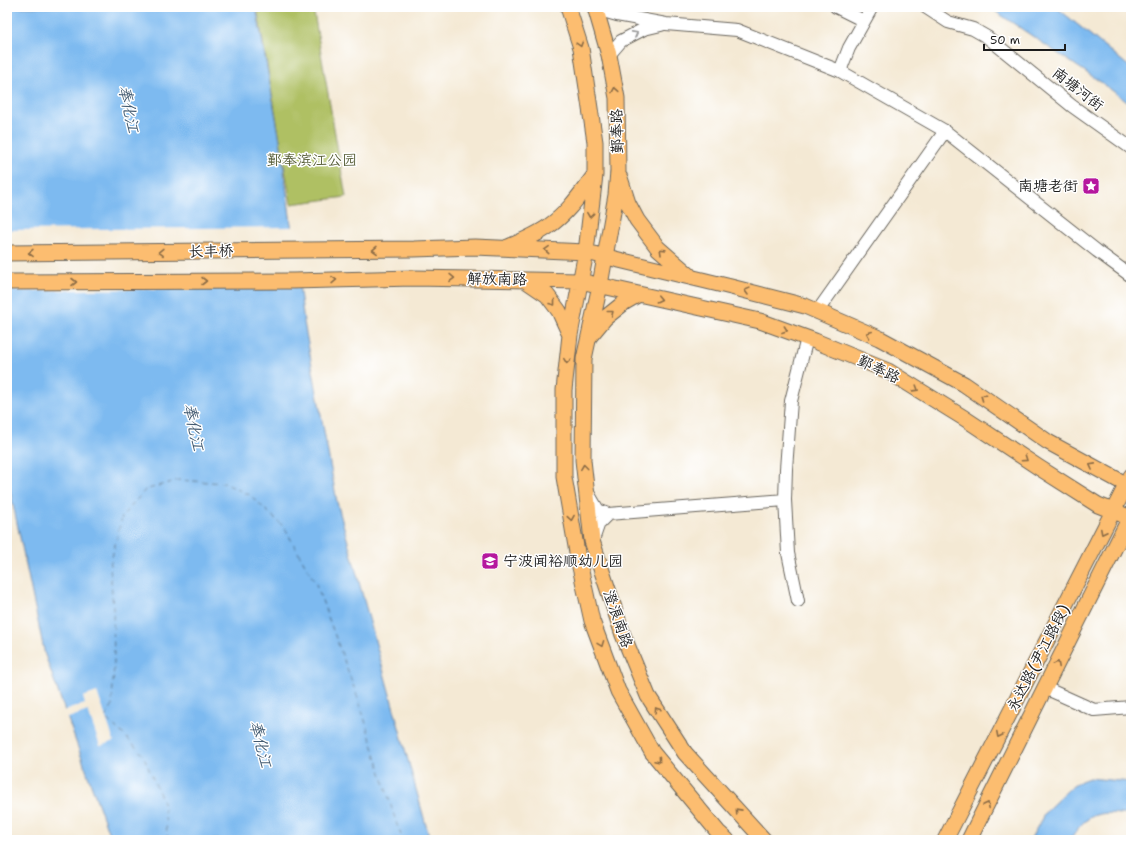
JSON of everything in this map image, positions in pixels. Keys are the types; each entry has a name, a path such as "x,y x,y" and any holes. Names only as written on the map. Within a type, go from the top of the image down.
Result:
{"main road":[{"name":"鄞奉路","path":"568,7 581,48 595,142 595,175 586,252 580,281 760,321 807,338 888,371 964,418 1038,468 1098,505 1131,517"},
{"name":"鄞奉路","path":"596,8 609,55 617,98 618,171 616,195 600,285"},
{"path":"618,171 628,203 637,220 658,248 691,278"},
{"path":"506,248 550,226 570,208 595,175"},
{"name":"长丰桥","path":"7,253 414,249 475,247 586,252"},
{"name":"鄞奉路","path":"586,252 798,304 879,338 964,384 1048,442 1130,483"},
{"name":"长丰桥","path":"7,282 293,281 413,278"},
{"name":"解放南路","path":"413,278 580,281"},
{"path":"526,280 547,295 559,311 570,335"},
{"name":"澄浪南路","path":"580,281 570,335 564,390 564,477 578,558 592,621 618,691 652,752 718,832 727,840"},
{"name":"澄浪南路","path":"600,285 584,359 583,460 592,541 623,635 648,696 685,753 764,840"},
{"path":"588,338 604,318 625,302 639,294"},
{"name":"永达路(尹江路段)","path":"945,840 1114,511 1130,483"},
{"name":"永达路(尹江路段)","path":"969,840 1131,517"}],"street":[{"path":"836,7 864,21"},
{"path":"840,70 849,48 872,7"},
{"name":"南塘河街","path":"925,7 948,22 973,29 986,36 1072,106 1131,148"},
{"path":"596,8 617,15 666,24 737,30 840,70 945,131 1131,276"},
{"path":"609,55 621,41 644,29 666,24"},
{"path":"817,312 945,131"},
{"path":"798,602 788,553 785,500 786,469 791,401 807,338"},
{"path":"586,490 598,510 608,514 785,500"},
{"path":"592,541 598,523 608,514"},
{"path":"1045,688 1094,710 1131,707"}],"green space":[{"name":"鄞奉滨江公园","path":"257,7 313,7 346,197 291,204"}],"water":[{"name":"奉化江","path":"7,7 256,7 280,140 304,322 337,502 430,840 111,840 45,655 7,476"},
{"path":"989,7 1056,7 1131,68 1131,105 1105,85"},
{"path":"1089,778 1131,782 1131,815 1109,813 1093,816 1082,823 1069,840 1030,840 1046,811 1070,788"}],"pier":[{"path":"293,227 301,287 7,291 7,230"},
{"path":"97,692 114,741 100,746 88,711 65,719 63,711 85,704 83,697"}],"ferry route":[{"path":"168,840 163,802 143,755 105,718 112,706 114,662 113,608 110,565 122,517 145,490 178,480 224,483 250,495 284,527 316,584 359,701 403,840"}],"place":[{"name":"南塘老街","path":"1091,186"},
{"name":"宁波闻裕顺幼儿园","path":"490,561"}]}
